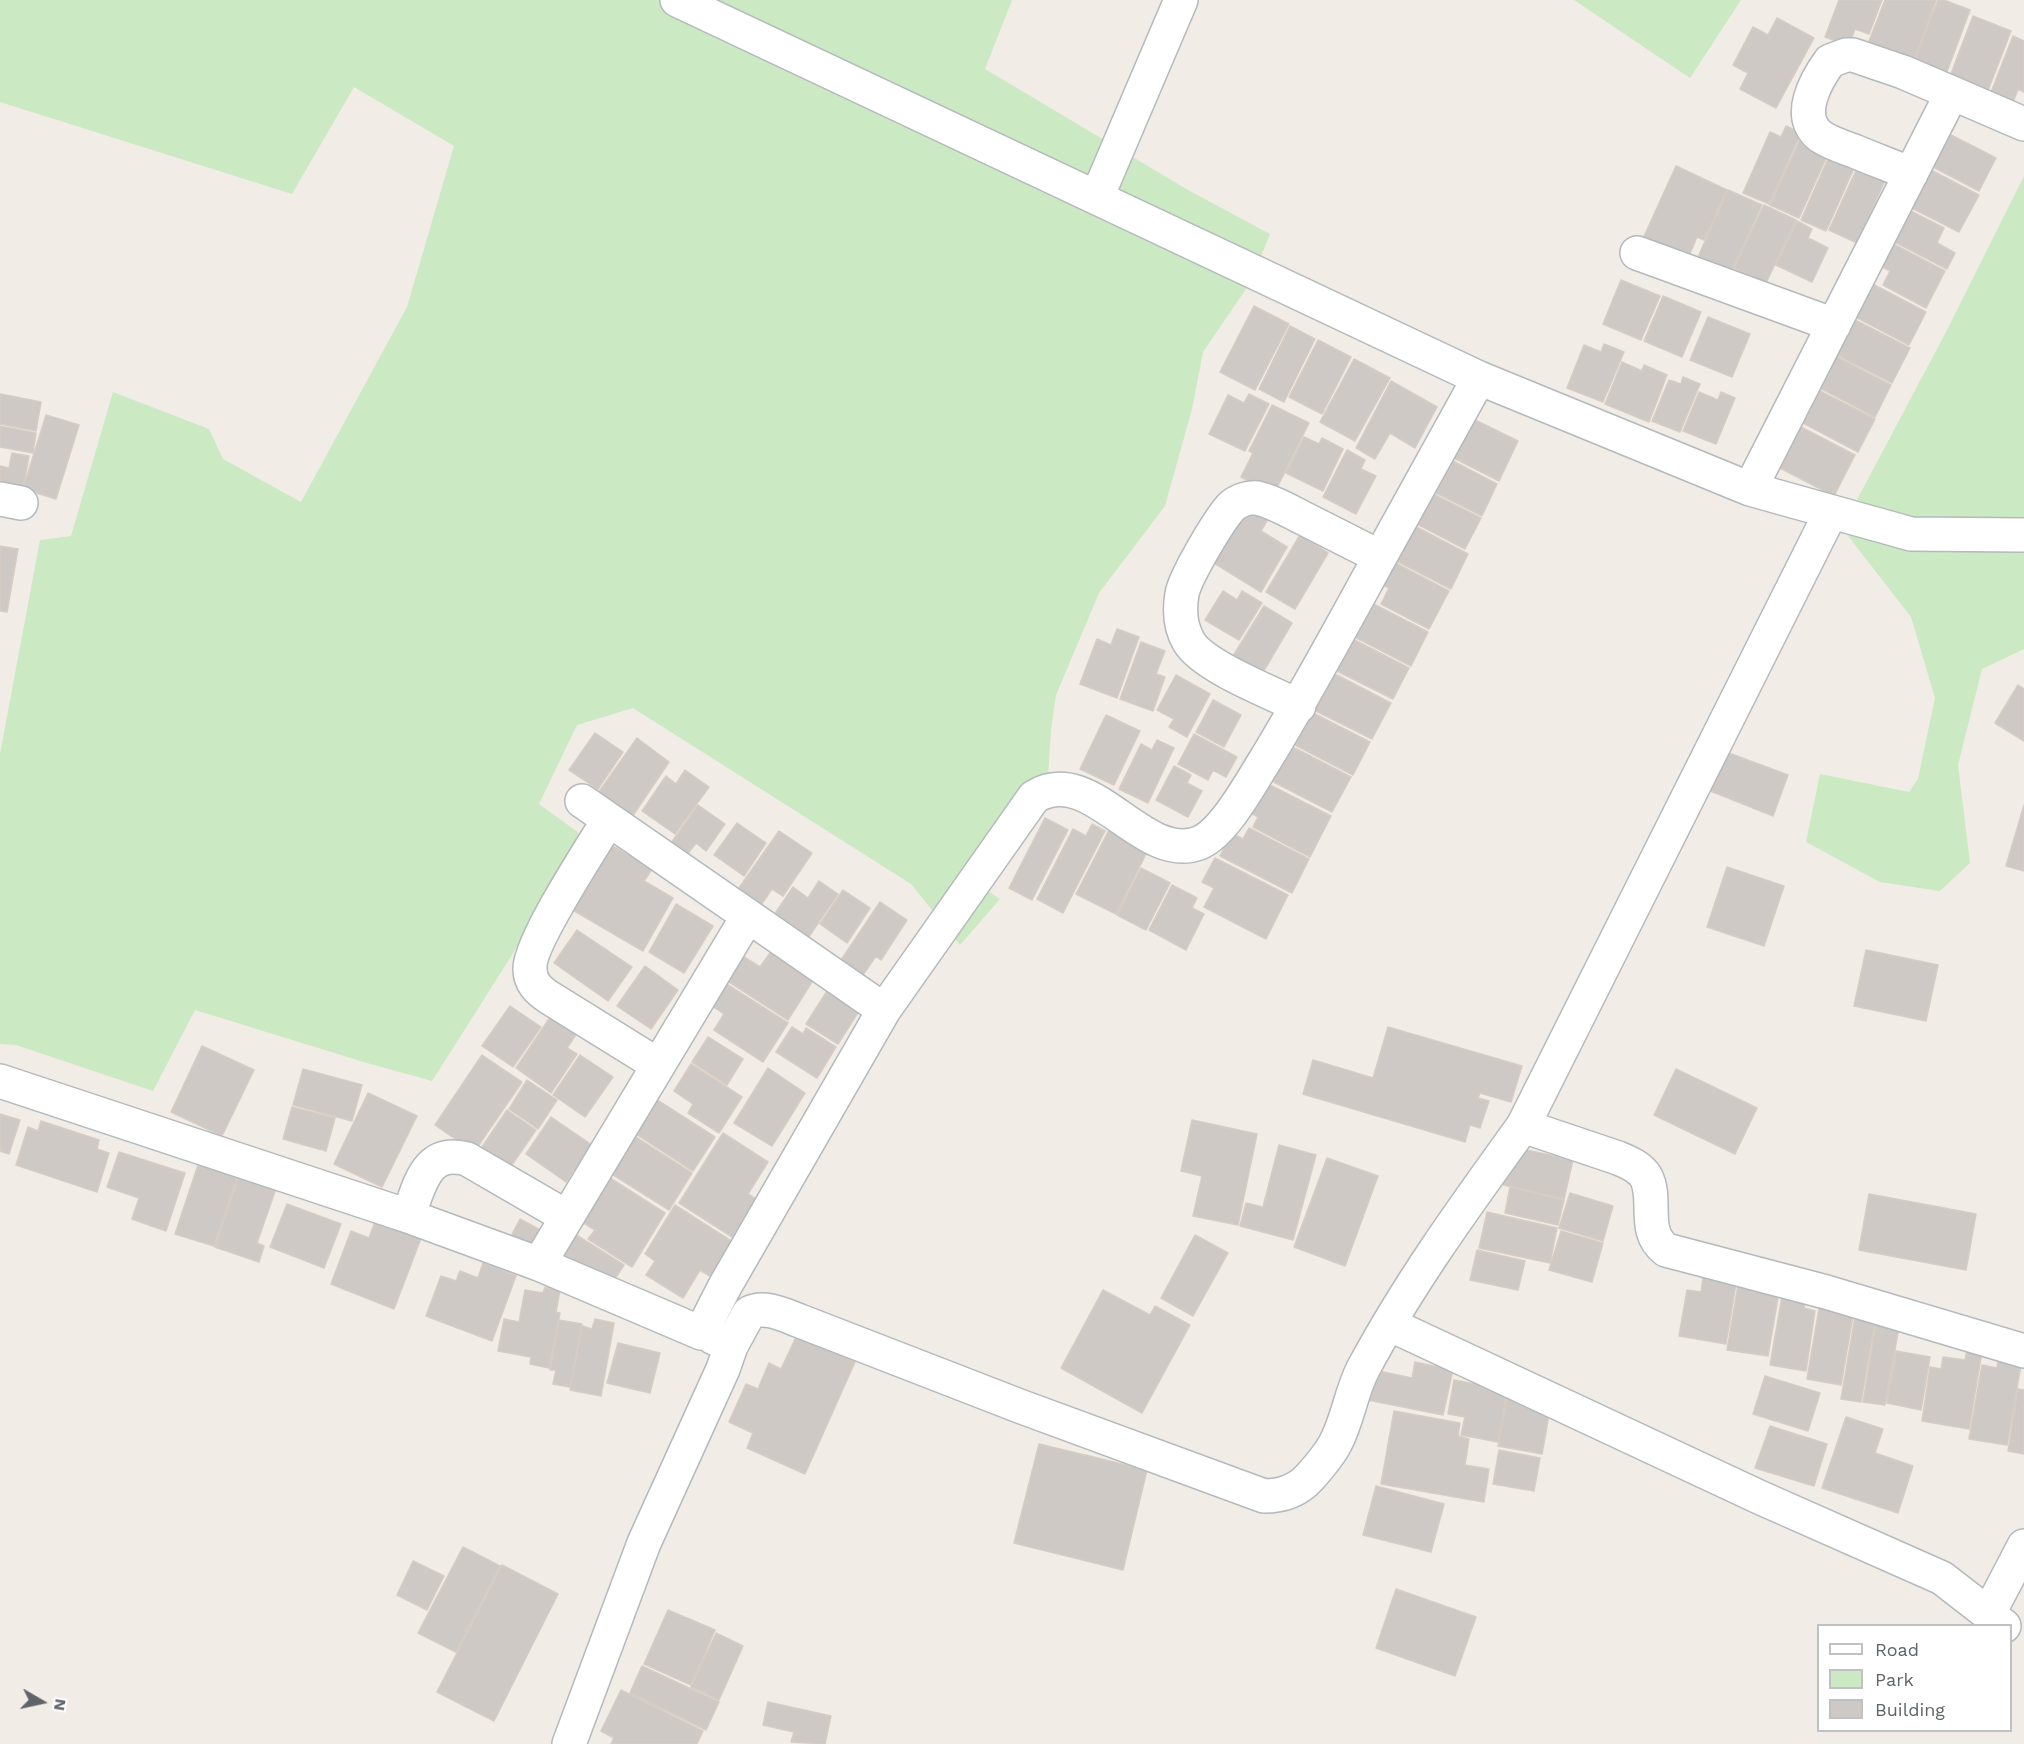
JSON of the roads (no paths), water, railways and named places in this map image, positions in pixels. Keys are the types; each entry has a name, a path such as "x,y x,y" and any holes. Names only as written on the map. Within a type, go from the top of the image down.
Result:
{"street":[{"path":"677,0 1479,378 1750,489 1911,534 2024,535"},
{"path":"1097,197 1181,0"},
{"path":"1911,174 1820,136 1814,130 1808,114 1809,103 1830,61 1853,55 1903,72 2024,124"},
{"path":"1750,489 1952,93"},
{"path":"1637,253 1834,325"},
{"path":"701,1333 725,1286 884,1010 1034,797 1044,791 1065,789 1112,809 1129,824 1161,841 1180,845 1198,843 1212,836 1240,800 1299,706 1479,378"},
{"path":"1299,706 1218,666 1200,655 1190,643 1180,612 1182,592 1193,566 1231,507 1249,498 1258,498 1287,510 1380,557"},
{"path":"569,1744 644,1543 723,1369 731,1346 749,1313 768,1310 1264,1496 1275,1496 1298,1488 1304,1483 1336,1442 1362,1372 1441,1239 1523,1126 1832,512"},
{"path":"582,801 884,1010"},
{"path":"608,821 545,927 531,959 531,976 533,984 539,991 658,1065"},
{"path":"539,1264 748,916"},
{"path":"0,1081 408,1216 539,1264 731,1346"},
{"path":"1523,1126 1618,1158 1640,1170 1646,1177 1649,1190 1655,1237 1665,1250 1826,1292 2024,1351"},
{"path":"408,1216 426,1171 445,1157 454,1156 466,1159 567,1216"},
{"path":"1389,1324 1759,1497 1942,1578 2001,1623 2024,1546"}]}
